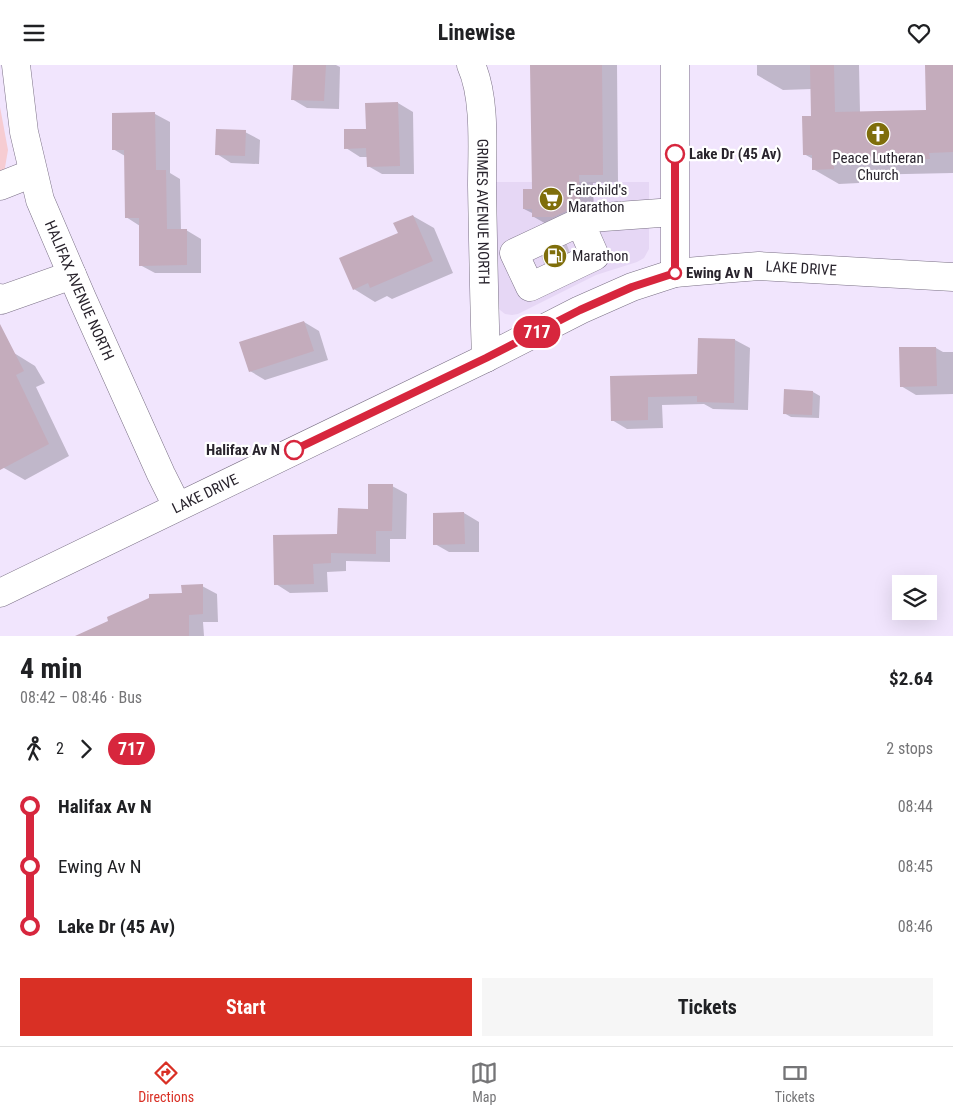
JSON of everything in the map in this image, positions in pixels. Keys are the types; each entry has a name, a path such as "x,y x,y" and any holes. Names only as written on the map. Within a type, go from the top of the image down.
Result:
{"street":[{"name":"HALIFAX AVENUE NORTH","path":"16,65 24,132 40,200 161,474 177,506"},
{"name":"GRIMES AVENUE NORTH","path":"471,65 481,104 486,358"},
{"path":"675,65 675,273"},
{"path":"0,186 33,173"},
{"path":"483,258 514,253 590,218 674,212"},
{"path":"514,253 530,287 562,269 595,256 580,222"},
{"name":"LAKE DRIVE","path":"0,593 486,358 580,310 632,287 675,273 760,266 953,277"},
{"path":"562,269 580,310"},
{"path":"0,298 0,300 72,275"}],"shaded area":[{"path":"0,107 8,150 3,179 0,180"},
{"path":"495,182 649,182 649,249 644,258 637,262 596,275 518,314 505,314 494,303"}],"building":[{"path":"293,65 326,65 324,101 291,100"},
{"path":"530,65 602,65 603,175 579,175 580,205 553,217 532,217 532,209 523,209 523,189 532,189"},
{"name":"Peace Lutheran Church","path":"810,65 834,65 835,112 926,110 925,65 953,65 953,152 929,153 930,159 834,161 834,169 812,170 812,155 803,155 802,116 811,116"},
{"path":"398,102 400,166 367,167 366,148 344,149 344,129 366,129 365,103"},
{"path":"155,112 156,170 166,170 167,229 187,229 187,265 139,266 139,218 125,218 124,150 112,150 112,113"},
{"path":"216,129 246,130 245,156 215,155"},
{"path":"413,215 433,261 370,288 368,283 353,290 339,258 398,233 393,223"},
{"path":"304,321 314,351 249,372 239,342"},
{"path":"0,324 24,371 16,375 49,444 0,470"},
{"path":"698,338 735,339 734,403 697,402 697,396 648,397 648,420 611,421 610,376 697,374"},
{"path":"899,347 936,347 937,386 900,387"},
{"path":"784,389 813,391 812,415 783,414"},
{"path":"368,484 393,484 392,531 376,531 376,554 331,553 331,563 313,564 314,584 274,585 273,535 337,534 338,508 368,509"},
{"path":"464,512 465,544 433,545 433,513"},
{"path":"203,584 203,614 189,615 189,636 75,636 108,621 107,617 149,598 149,594 182,593 181,585"}],"tunnel":[{"path":"550,240 560,266"}],"bus line":[{"name":"717","path":"294,450 486,358 580,310 632,287 675,273 675,154"}],"place":[{"name":"Peace Lutheran Church","path":"878,134"},
{"name":"Lake Dr (45 Av)","path":"675,154"},
{"name":"Fairchild's Marathon","path":"551,199"},
{"name":"Marathon","path":"555,256"},
{"name":"Ewing Av N","path":"675,273"},
{"name":"Halifax Av N","path":"294,450"}]}
